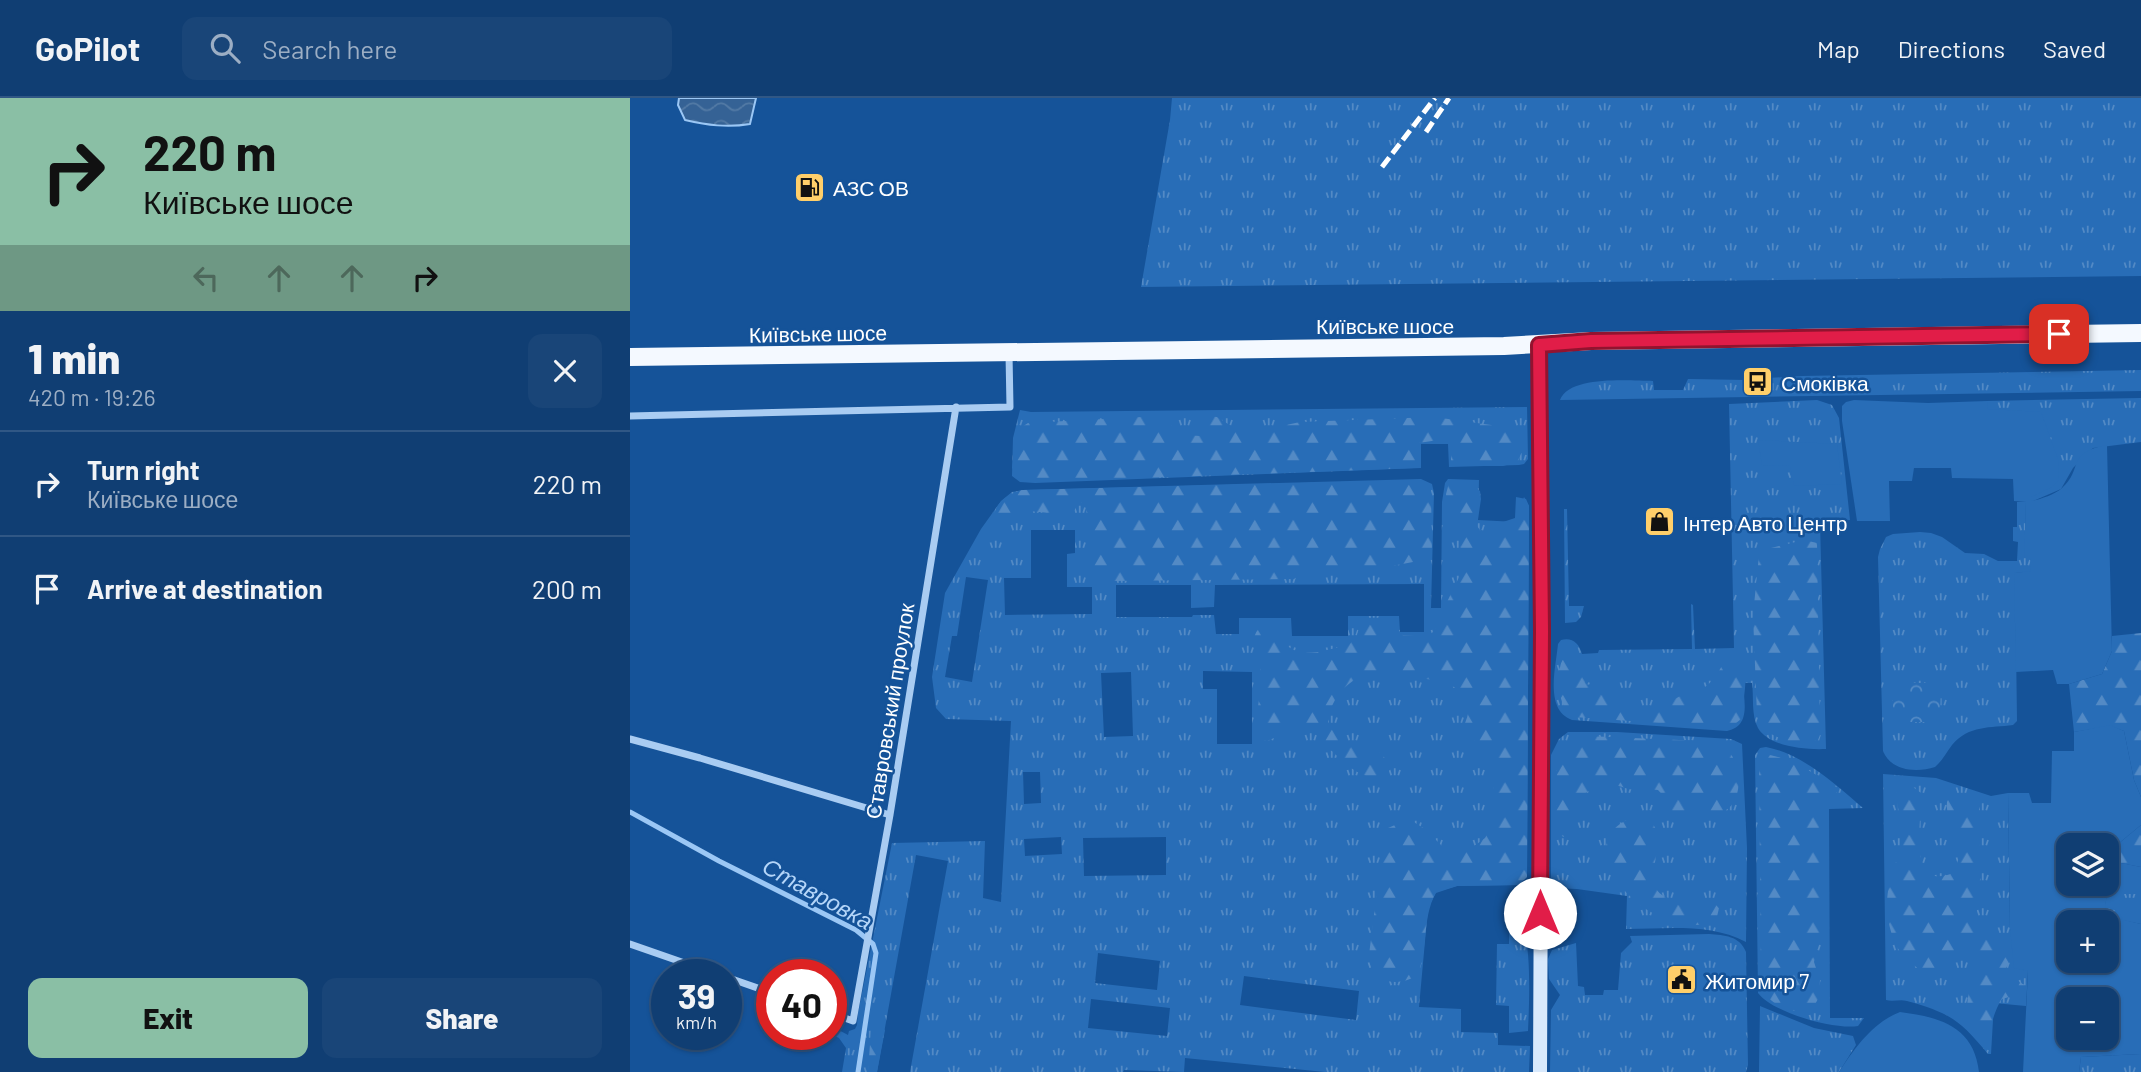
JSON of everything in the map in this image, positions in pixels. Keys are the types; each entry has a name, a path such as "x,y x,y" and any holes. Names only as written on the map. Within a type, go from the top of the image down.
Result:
{"main road":[{"name":"Київське шосе","path":"630,358 2141,333"}],"street":[{"path":"1539,345 1542,631 1540,1072"},
{"path":"630,416 1010,407 1009,353"},
{"name":"Ставровський проулок","path":"847,1019 853,1021 890,815 956,407"},
{"path":"630,740 700,758 890,815"},
{"path":"630,944 673,959"}],"green space":[{"path":"1172,98 2141,98 2141,276 1141,287"},
{"path":"2141,370 2141,391 1560,400 1576,386 1616,380 1653,381 1654,390 1683,390 1688,379 1746,380 1747,389 1764,389 1764,382 1768,378 1802,376"},
{"path":"2141,398 2141,442 2093,448 2073,468 2061,489 2031,502 1987,409 1987,401"},
{"path":"1817,400 1832,405 1839,418 1850,520 1820,523 1826,749 1789,746 1763,734 1754,717 1752,683 1743,683 1743,719 1735,728 1727,731 1572,720 1563,715 1555,698 1554,687 1558,644 1561,640 1569,639 1575,642 1582,654 1598,653 1599,650 1692,649 1691,604 1695,649 1734,648 1729,404"},
{"path":"1854,400 1928,403 1987,401 1988,409 2041,412 2058,459 2059,480 2052,487 2031,497 2031,501 2059,490 2069,481 2077,462 2085,452 2107,445 2112,651 2102,674 2069,684 2057,684 2053,670 2016,672 2014,573 2031,571 2030,558 2024,558 2026,502 2014,501 2013,479 1952,478 1951,468 1914,468 1912,481 1889,481 1890,521 1857,521 1842,421 1842,406"},
{"path":"1527,407 1528,459 1519,465 1449,467 1448,444 1421,444 1421,468 1035,483 1020,482 1012,476 1013,438 1020,410"},
{"path":"1206,416 1217,417 1244,434 1300,422 1434,417 1491,425 1518,437 1523,448 1518,462 1503,466 1451,466 1451,443 1438,440 1419,443 1418,467 1414,468 1039,482 1020,476 1012,468 1015,437 1028,423 1156,418 1185,435 1200,436 1204,430 1203,420"},
{"path":"1758,440 1837,444 1842,484 1794,486 1790,466 1762,465"},
{"path":"1421,479 1432,484 1434,493 1431,608 1441,608 1442,502 1448,479 1479,480 1478,520 1516,522 1524,497 1529,506 1527,877 1518,885 1457,886 1436,893 1428,908 1419,1007 1461,1009 1461,1032 1498,1033 1498,1045 1530,1046 1529,1072 1325,1072 1185,1058 1184,1072 910,1072 948,861 916,855 877,1072 842,1072 847,1034 857,1025 892,843 985,841 983,898 1001,902 1011,721 946,719 936,708 932,677 945,593 981,529 1001,501 1012,492","holes":["1031,530 1075,530 1075,553 1067,554 1067,587 1092,587 1092,614 1005,615 1004,578 1031,578","966,577 988,580 972,682 945,677 952,636 957,636","1424,584 1424,632 1400,632 1399,616 1348,616 1348,636 1292,636 1291,618 1239,618 1239,634 1216,634 1214,615 1116,617 1116,585 1191,585 1191,608 1214,607 1215,585","1203,671 1252,672 1252,744 1217,744 1217,689 1203,689","1131,672 1133,736 1104,737 1101,673","1023,772 1040,772 1041,803 1024,804","1061,837 1062,854 1025,856 1024,839","1166,837 1166,875 1084,876 1083,838","1098,953 1160,961 1157,990 1095,983","1244,976 1359,991 1356,1020 1240,1005","1091,999 1170,1008 1167,1036 1088,1028"]},
{"path":"1416,480 1428,484 1431,490 1432,555 1429,559 1365,571 1337,566 1317,568 1303,572 1294,579 1113,581 1104,584 1091,579 1086,505 1083,502 1078,503 1072,516 1020,512 996,525 994,518 1001,502 1011,494 1023,490"},
{"path":"1457,480 1468,481 1480,491 1477,526 1486,538 1493,535 1500,523 1515,518 1516,497 1526,499 1529,506 1527,877 1518,885 1457,886 1436,892 1428,914 1423,956 1417,976 1400,982 1389,981 1373,975 1369,955 1383,842 1388,828 1409,819 1425,829 1449,853 1466,852 1485,838 1493,825 1494,763 1481,745 1470,738 1464,726 1469,707 1462,693 1434,680 1376,673 1359,677 1345,687 1335,700 1328,722 1344,739 1371,747 1382,754 1390,769 1385,779 1372,778 1351,768 1306,726 1291,727 1275,738 1263,741 1257,728 1261,672 1254,640 1261,627 1277,623 1283,629 1284,643 1292,649 1307,653 1348,646 1359,628 1368,621 1388,619 1403,635 1432,633 1445,615 1447,602 1464,567 1458,527 1447,508 1446,494 1449,483"},
{"path":"2017,502 2026,502 2025,558 2031,557 2031,572 2015,573 2017,721 2013,725 1980,729 1965,734 1952,745 1935,767 1912,770 1898,766 1887,758 1883,751 1878,557 1880,549 1886,537 1893,534 1920,532 1942,537 1965,553 1984,554 1998,561 2017,561 2018,542 2013,541 2013,527 2017,527"},
{"path":"1564,509 1567,509 1569,606 1584,606 1581,617 1576,622 1565,623"},
{"path":"1804,540 1817,543 1820,735 1818,740 1798,745 1771,734 1757,715 1753,615 1759,555 1763,550"},
{"path":"2141,633 2141,797 2134,780 2124,731 2110,726 2074,732 2069,684 2102,674 2112,651 2112,636"},
{"path":"1732,653 1739,653 1743,660 1745,685 1741,719 1730,728 1574,717 1564,706 1559,691 1562,660 1568,657 1576,658 1586,684 1602,688 1620,710 1634,714 1643,713 1703,688"},
{"path":"1893,683 1941,683 1940,722 1893,722"},
{"path":"2110,725 2124,731 2134,780 2141,797 2141,825 2119,843 2119,833 2056,833 2056,896 2107,896 2105,910 2056,910 2056,973 2119,973 2119,919 2141,924 2141,1054 2081,1057 2079,1072 2023,1072 2028,971 2014,968 2010,929 2008,793 2029,793 2032,803 2051,803 2052,751 2074,751 2074,732"},
{"path":"1568,732 1617,732 1731,739 1742,744 1747,848 1746,942 1718,932 1703,930 1626,929 1627,896 1551,888 1551,755 1559,739"},
{"path":"1587,736 1702,741 1719,746 1728,751 1736,763 1739,779 1737,796 1729,808 1716,814 1691,814 1669,810 1668,801 1658,790 1633,790 1614,785 1598,787 1574,803 1569,835 1564,837 1558,834 1556,824 1557,756 1569,742"},
{"path":"1766,747 1806,763 1863,808 1829,809 1830,1018 1864,1018 1858,1026 1820,1023 1777,1007 1758,993 1755,755 1760,748"},
{"path":"1770,755 1793,761 1839,791 1828,798 1818,820 1827,908 1814,962 1820,980 1819,997 1812,1010 1798,1011 1782,1007 1769,999 1761,987 1759,763"},
{"path":"1883,774 1936,778 1991,796 2008,793 2010,929 2028,971 2026,1006 1994,1003 1991,1054 1961,1025 1944,1014 1907,1001 1886,1000"},
{"path":"1903,787 1913,787 1921,793 1919,834 1922,863 1928,872 1938,876 1953,873 1960,853 1947,810 1948,799 1979,804 1981,881 1976,893 1977,916 1989,929 2006,938 2011,960 2004,975 2025,985 2019,994 2002,999 1985,1035 1974,1032 1969,1025 1967,1014 1975,953 1965,948 1942,970 1924,970 1912,965 1903,956 1891,931 1888,891 1902,839 1897,791"},
{"path":"1637,816 1650,822 1656,830 1658,841 1653,877 1655,887 1662,895 1675,900 1716,905 1719,908 1716,921 1691,925 1665,919 1642,906 1622,888 1610,867 1606,847 1615,829"},
{"path":"2141,825 2141,867 2120,863 2119,843"},
{"path":"2119,850 2121,863 2141,867 2141,894 2119,894"},
{"path":"2141,894 2141,924 2119,919 2119,910 2104,910 2107,896"},
{"path":"1509,917 1520,924 1525,936 1529,962 1529,993 1528,1031 1509,1033 1509,1006 1496,1005 1497,944 1509,944"},
{"path":"1709,934 1736,940 1746,952 1746,1072 1550,1072 1551,1010 1560,995 1549,979 1548,959 1552,950 1576,943 1578,986 1584,987 1585,995 1603,995 1604,990 1618,990 1621,953 1632,942 1630,936"},
{"path":"1760,1006 1814,1028 1853,1036 1856,1045 1839,1072 1759,1072"},
{"path":"1900,1012 1941,1021 1962,1034 1976,1056 1979,1072 1839,1072 1873,1029"},
{"path":"877,1024 885,1030 877,1072 868,1072 871,1030 873,1025"},
{"path":"2141,1054 2141,1072 2079,1072 2081,1057"}],"water":[{"path":"679,98 756,98 750,124 725,126 685,120 678,105"}],"waterway":[{"name":"Ставровка","path":"630,812 719,861 856,930 873,944 876,953 858,1072"}],"railway":[{"path":"1382,167 1435,98"},
{"path":"1426,132 1449,98"}],"place":[{"name":"АЗС ОВ","path":"810,187"},
{"name":"Смоківка","path":"1758,382"},
{"name":"Інтер Авто Центр","path":"1660,522"},
{"name":"Житомир 7","path":"1682,980"}],"route":[{"path":"1540,913 1542,631 1539,345 1591,341 2059,334"}]}
